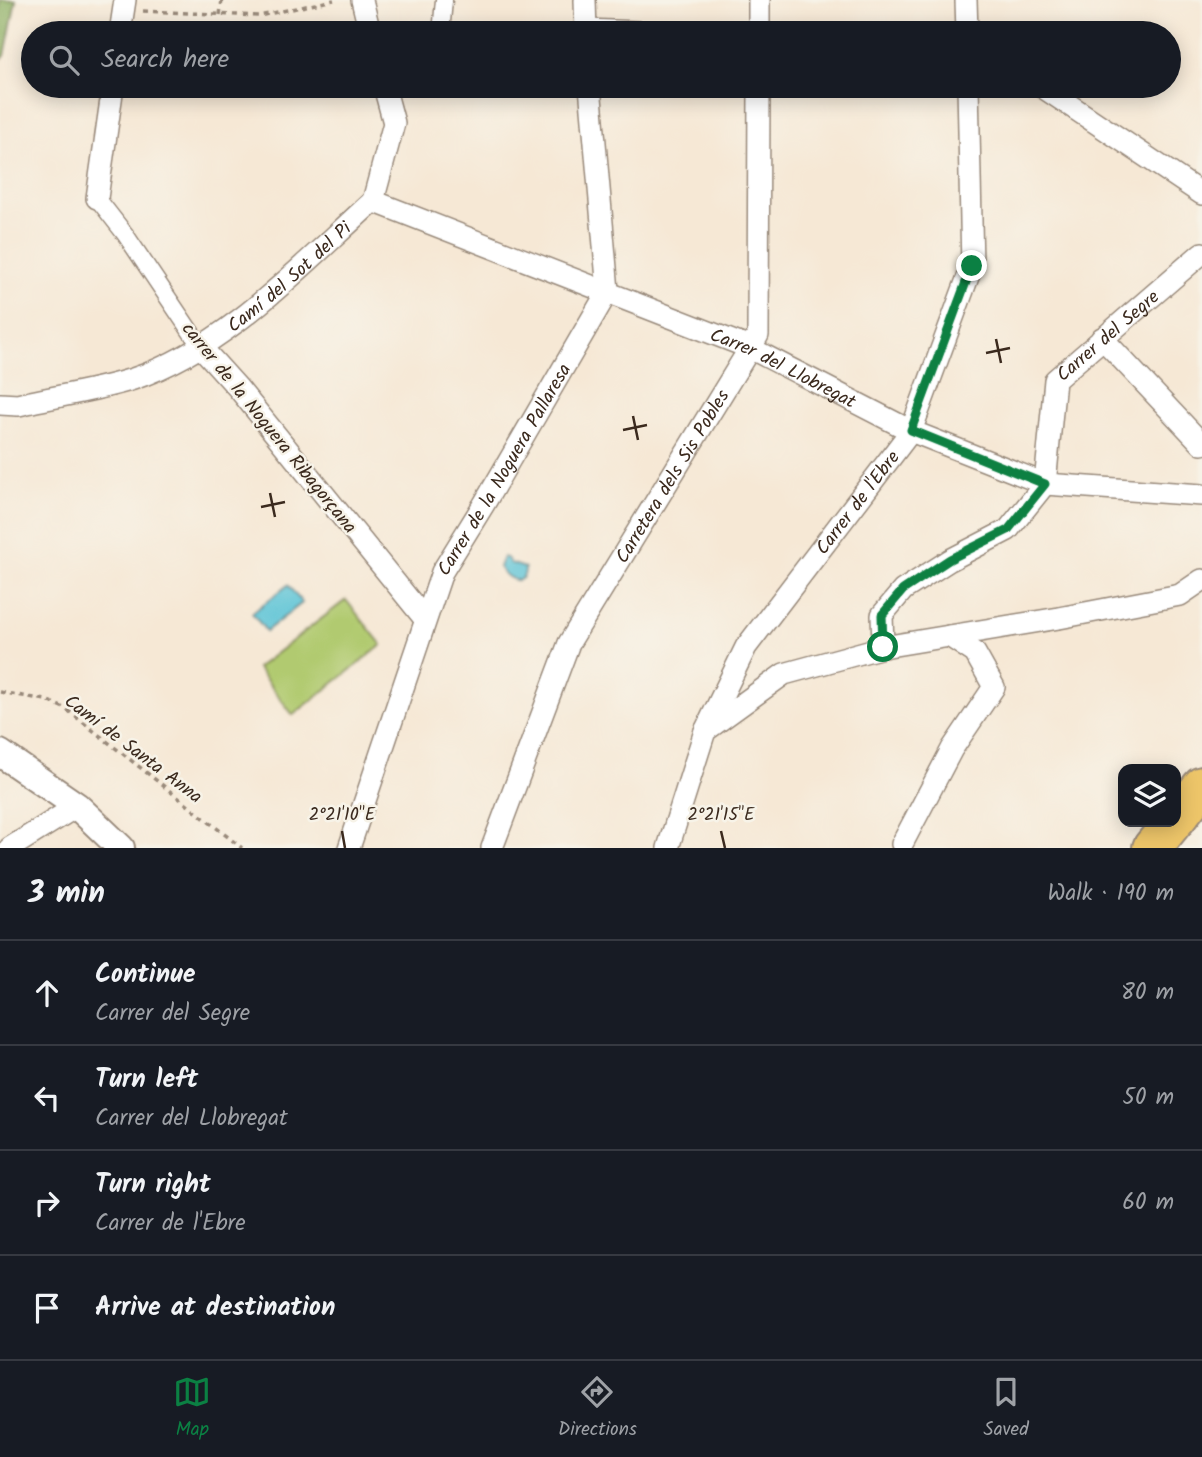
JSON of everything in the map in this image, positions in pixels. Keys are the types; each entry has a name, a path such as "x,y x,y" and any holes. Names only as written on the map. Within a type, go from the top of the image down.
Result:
{"highway":[{"path":"1181,812 1202,786"},
{"path":"1152,848 1169,827"}],"street":[{"path":"362,0 367,21"},
{"path":"442,21 444,0"},
{"path":"585,0 585,21"},
{"path":"759,0 760,21"},
{"path":"966,0 967,21"},
{"path":"97,198 111,98"},
{"path":"373,201 394,123 387,98"},
{"path":"591,98 608,291"},
{"name":"Carretera dels Sis Pobles","path":"492,848 569,643 758,335 759,98"},
{"name":"Carrer de l'Ebre","path":"668,848 705,731 746,646 911,430 972,266 968,98"},
{"path":"1059,98 1202,194"},
{"name":"carrer de la Noguera Ribagorçana","path":"97,198 125,234 201,347 238,388 425,618"},
{"name":"Carrer del Llobregat","path":"373,201 750,348 911,430 1045,484 1202,495"},
{"name":"Camí del Sot del Pi","path":"0,404 18,405 133,379 201,347 254,308 373,201"},
{"name":"Carrer del Segre","path":"1045,484 1055,380 1202,253"},
{"name":"Carrer de la Noguera Pallaresa","path":"349,848 442,572 608,291"},
{"path":"1102,338 1202,444"},
{"path":"883,647 882,615 903,590 950,559 1008,530 1045,484"},
{"path":"705,731 783,674 883,647 1180,595 1202,580"},
{"path":"902,844 952,749 994,687 975,653 948,636"},
{"path":"0,753 77,806 121,848"},
{"path":"10,848 77,806"}],"path":[{"path":"220,15 222,0"},
{"path":"124,5 220,15 259,16 334,0"},
{"name":"Camí de Santa Anna","path":"0,692 46,700 66,709 242,848"}],"green space":[{"path":"0,0 16,0 5,56 0,60"},
{"path":"346,600 382,645 293,715 257,668"}],"water":[{"path":"503,557 510,563 525,568 522,578 515,580 502,571 499,567"},
{"path":"288,585 302,603 266,631 252,613"}],"route":[{"path":"883,647 882,615 903,590 950,559 1008,530 1045,484 911,430 972,266"}]}
